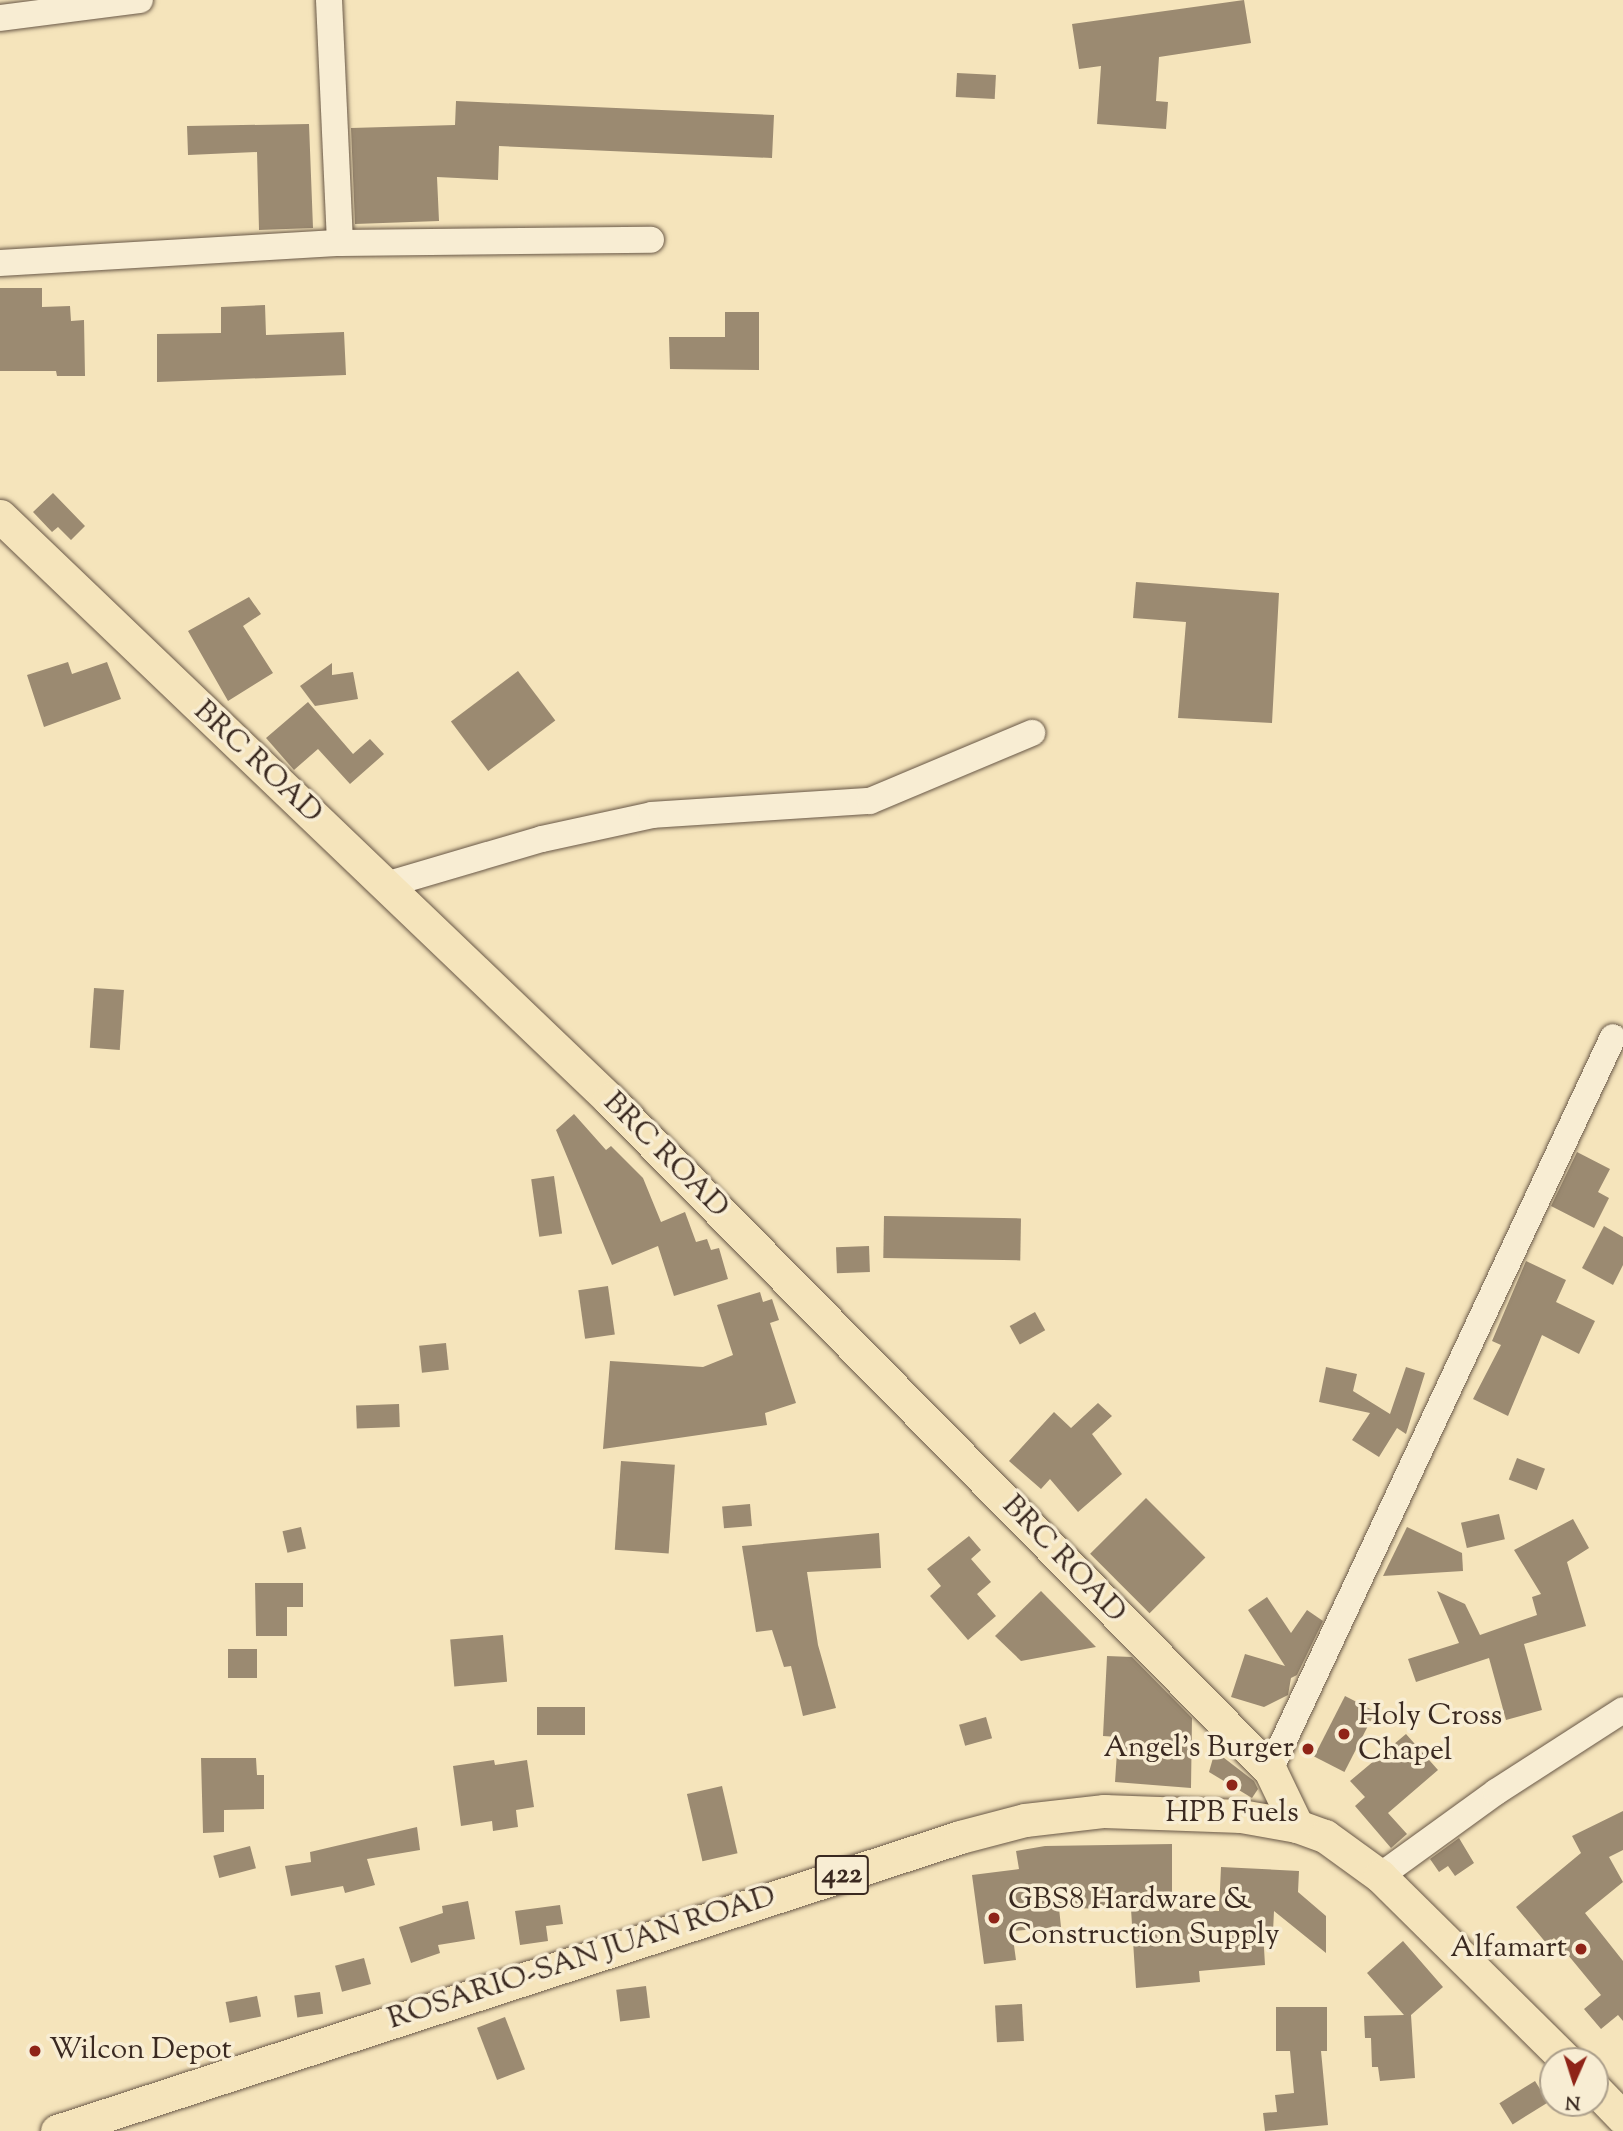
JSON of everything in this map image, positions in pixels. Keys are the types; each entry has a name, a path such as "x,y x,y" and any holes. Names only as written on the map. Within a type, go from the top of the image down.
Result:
{"main road":[{"name":"BRC ROAD","path":"0,516 265,772 389,884 609,1099 1270,1770 1297,1826"},
{"name":"ROSARIO-SAN JUAN ROAD","path":"57,2131 960,1837 1063,1813 1167,1812 1241,1816 1297,1826 1325,1836 1380,1876 1553,2047"},
{"path":"1609,2104 1623,2119"}],"street":[{"path":"0,18 140,0"},
{"path":"329,0 340,243"},
{"path":"0,263 340,243 651,240"},
{"path":"389,884 542,839 652,815 870,801 1032,733"},
{"path":"1270,1770 1613,1037"},
{"path":"1380,1876 1496,1792 1623,1710"},
{"path":"1604,2131 1623,2119"}],"building":[{"path":"1244,0 1251,43 1159,57 1156,101 1168,102 1166,129 1097,124 1101,66 1079,69 1072,24"},
{"path":"957,73 996,75 995,99 956,97"},
{"path":"456,101 774,115 772,158 499,146 498,180 437,177 439,221 355,224 351,128 455,125"},
{"path":"309,124 313,228 259,230 257,152 188,155 187,126"},
{"path":"0,288 42,288 42,307 70,306 71,321 84,320 85,376 57,376 56,371 0,371"},
{"path":"265,305 266,335 344,332 346,375 157,382 157,334 221,333 221,307"},
{"path":"725,312 759,312 759,370 670,369 669,337 725,337"},
{"path":"53,493 85,526 71,540 58,527 52,532 33,512"},
{"path":"1136,582 1279,593 1272,723 1178,718 1186,622 1133,618"},
{"path":"249,597 261,614 243,626 273,673 228,701 188,631"},
{"path":"68,662 72,674 107,662 121,699 44,727 27,675"},
{"path":"332,663 332,675 353,672 358,699 315,706 300,686"},
{"path":"518,671 555,721 488,771 451,722"},
{"path":"308,702 353,754 370,739 384,754 350,784 318,749 294,770 266,738"},
{"path":"94,988 124,990 120,1050 90,1048"},
{"path":"574,1114 606,1150 611,1146 643,1178 661,1222 685,1212 696,1242 707,1239 711,1250 719,1248 728,1279 674,1296 658,1246 612,1265 556,1130"},
{"path":"1577,1152 1610,1169 1598,1192 1609,1198 1594,1228 1551,1206"},
{"path":"554,1176 562,1233 539,1237 531,1179"},
{"path":"884,1216 1021,1218 1020,1260 883,1258"},
{"path":"1604,1226 1623,1237 1623,1265 1613,1285 1582,1268"},
{"path":"869,1246 870,1272 837,1273 836,1247"},
{"path":"1526,1261 1566,1280 1556,1302 1595,1321 1579,1354 1542,1335 1508,1416 1473,1399 1501,1345 1492,1341"},
{"path":"608,1286 615,1335 585,1339 578,1290"},
{"path":"760,1292 763,1302 772,1299 779,1320 770,1323 796,1403 765,1413 767,1425 603,1449 610,1361 703,1367 733,1355 717,1305"},
{"path":"1035,1312 1045,1330 1020,1344 1010,1326"},
{"path":"446,1343 449,1370 422,1373 419,1346"},
{"path":"1326,1367 1357,1374 1353,1391 1390,1414 1406,1367 1425,1373 1406,1434 1397,1428 1379,1457 1352,1440 1370,1413 1319,1402"},
{"path":"1098,1403 1112,1416 1092,1434 1122,1474 1078,1512 1050,1479 1041,1489 1009,1461 1054,1412 1071,1428"},
{"path":"399,1404 400,1427 357,1428 356,1406"},
{"path":"1517,1458 1545,1469 1537,1490 1509,1479"},
{"path":"621,1461 675,1465 669,1554 615,1550"},
{"path":"1146,1498 1205,1557 1150,1613 1090,1554"},
{"path":"750,1504 752,1526 724,1528 722,1506"},
{"path":"1499,1514 1505,1539 1467,1548 1461,1523"},
{"path":"1573,1519 1589,1548 1567,1562 1586,1626 1524,1644 1542,1710 1506,1720 1489,1658 1416,1682 1408,1659 1459,1643 1437,1591 1465,1604 1480,1635 1537,1615 1532,1597 1541,1594 1514,1550"},
{"path":"301,1527 306,1548 287,1553 282,1531"},
{"path":"1407,1527 1462,1553 1463,1571 1383,1576"},
{"path":"879,1533 881,1568 807,1572 818,1645 836,1708 803,1716 791,1666 784,1667 772,1630 756,1632 742,1546"},
{"path":"969,1536 981,1550 971,1559 991,1582 977,1594 996,1616 968,1640 930,1596 941,1586 927,1569"},
{"path":"255,1583 303,1583 303,1607 287,1607 287,1636 256,1636"},
{"path":"1041,1591 1096,1647 1021,1661 995,1636"},
{"path":"1267,1597 1291,1633 1307,1610 1323,1621 1297,1675 1291,1678 1288,1695 1264,1707 1231,1697 1245,1654 1285,1666 1248,1610"},
{"path":"503,1635 507,1682 454,1686 450,1640"},
{"path":"228,1649 257,1649 257,1678 228,1678"},
{"path":"1107,1656 1132,1657 1192,1718 1191,1788 1115,1782 1118,1737 1103,1736"},
{"name":"Holy Cross Chapel","path":"1345,1696 1375,1711 1344,1772 1314,1757"},
{"path":"537,1707 585,1707 585,1735 537,1735"},
{"path":"986,1717 992,1738 965,1746 959,1725"},
{"path":"1406,1734 1438,1770 1388,1813 1407,1834 1391,1848 1355,1806 1365,1797 1350,1781"},
{"path":"1215,1751 1254,1781 1258,1789 1252,1798 1209,1772"},
{"path":"201,1758 256,1758 257,1775 264,1775 264,1809 224,1810 224,1832 203,1833"},
{"path":"494,1760 495,1765 527,1760 534,1807 516,1810 518,1827 493,1831 492,1821 461,1826 453,1766"},
{"path":"722,1786 738,1853 702,1861 687,1794"},
{"path":"1623,1811 1623,1850 1609,1857 1623,1882 1585,1913 1623,1961 1623,2021 1618,2015 1601,2029 1584,2009 1601,1995 1554,1938 1547,1944 1516,1907 1581,1853 1572,1836"},
{"path":"417,1827 420,1850 367,1859 375,1885 345,1893 343,1886 291,1896 285,1866 311,1862 310,1852"},
{"path":"1459,1838 1474,1863 1455,1876 1448,1866 1439,1872 1430,1859"},
{"path":"1172,1844 1172,1909 1219,1911 1221,1867 1299,1871 1298,1892 1326,1916 1326,1953 1274,1911 1273,1932 1263,1931 1265,1965 1199,1971 1200,1982 1136,1988 1131,1909 1059,1908 1061,1927 1012,1931 1016,1960 984,1964 972,1875 1019,1869 1016,1851 1045,1846"},
{"path":"250,1846 256,1868 219,1878 213,1856"},
{"path":"468,1901 475,1939 438,1945 440,1953 411,1963 399,1927 443,1913 442,1906"},
{"path":"560,1905 563,1924 546,1926 548,1941 520,1945 515,1911"},
{"path":"1403,1941 1443,1987 1411,2015 1415,2078 1380,2081 1378,2067 1372,2067 1371,2038 1365,2038 1364,2016 1404,2015 1367,1973"},
{"path":"364,1958 371,1984 342,1992 335,1966"},
{"path":"646,1986 650,2018 620,2021 616,1990"},
{"path":"320,1992 323,2014 297,2017 294,1996"},
{"path":"257,1996 261,2017 230,2023 226,2002"},
{"path":"1022,2004 1024,2041 997,2042 995,2005"},
{"path":"1276,2007 1327,2007 1327,2051 1321,2051 1328,2125 1265,2131 1263,2113 1277,2112 1275,2095 1294,2093 1290,2051 1276,2051"},
{"path":"505,2017 525,2069 497,2080 477,2028"},
{"path":"1535,2081 1539,2087 1539,2108 1513,2124 1499,2103"}],"place":[{"name":"Holy Cross Chapel","path":"1344,1734"},
{"name":"Angel's Burger","path":"1308,1749"},
{"name":"HPB Fuels","path":"1232,1785"},
{"name":"GBS8 Hardware & Construction Supply","path":"994,1918"},
{"name":"Alfamart","path":"1581,1949"},
{"name":"Wilcon Depot","path":"35,2051"}]}
